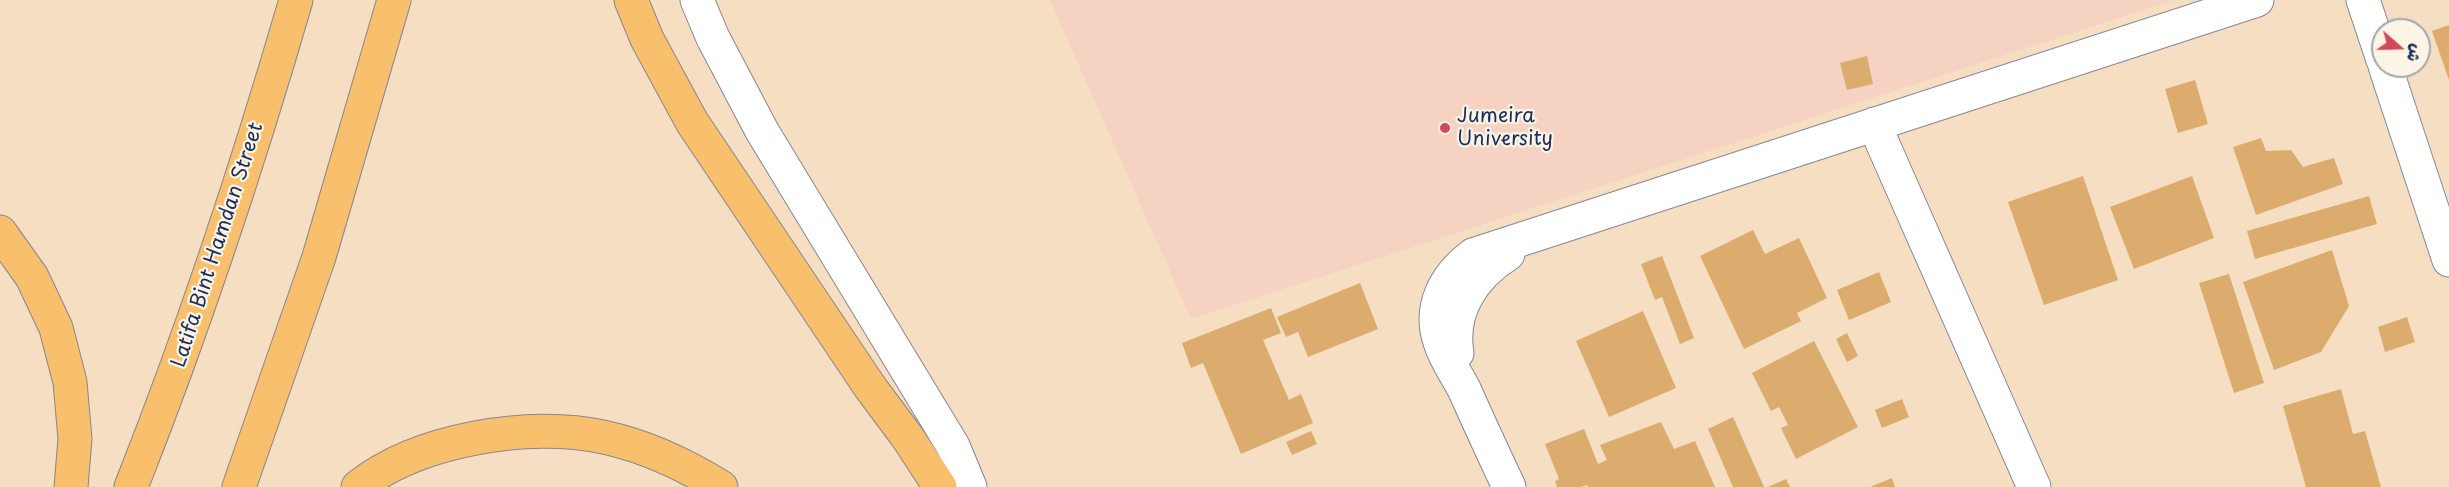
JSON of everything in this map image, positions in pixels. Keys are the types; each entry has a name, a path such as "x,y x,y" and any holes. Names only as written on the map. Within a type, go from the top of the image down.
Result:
{"main road":[{"name":"Latifa Bint Hamdan Street","path":"131,487 167,396 219,244 296,0"},
{"path":"238,487 319,257 394,0"},
{"path":"631,0 647,39 692,122 940,487"},
{"path":"0,232 32,277 56,328 70,382 75,439 70,487"},
{"path":"358,487 405,459 453,442 502,434 557,430 603,436 648,449 690,468 721,487"}],"street":[{"path":"697,0 712,38 762,131 953,446 970,487"},
{"path":"1509,487 1462,384 1440,343 1436,323 1437,303 1445,284 1457,267 1473,255 2257,0"},
{"path":"2363,0 2371,24"},
{"path":"2389,78 2449,260"},
{"path":"1874,124 2034,487"}],"shaded area":[{"name":"Jumeira University","path":"1050,0 2174,0 1191,319"}],"building":[{"path":"2449,25 2449,80 2432,31"},
{"path":"1867,56 1873,84 1847,90 1840,63"},
{"path":"2195,80 2208,124 2178,133 2165,89"},
{"path":"2261,138 2266,151 2291,150 2303,167 2334,158 2343,184 2256,215 2233,147"},
{"path":"2083,176 2118,280 2044,305 2008,202"},
{"path":"2192,176 2214,238 2134,269 2110,207"},
{"path":"2369,196 2377,224 2255,259 2247,231"},
{"path":"1753,230 1765,254 1799,238 1827,298 1797,313 1801,321 1744,349 1700,256"},
{"path":"2332,250 2349,306 2321,352 2274,370 2243,282"},
{"path":"1662,256 1694,338 1680,344 1662,297 1655,300 1641,264"},
{"path":"1879,272 1891,302 1849,320 1837,290"},
{"path":"2229,274 2264,383 2234,393 2199,283"},
{"path":"1360,283 1378,329 1308,357 1298,332 1286,337 1277,317"},
{"path":"1271,308 1281,333 1263,340 1289,400 1301,394 1313,423 1241,454 1203,363 1191,368 1182,343"},
{"path":"1643,311 1676,388 1609,417 1576,341"},
{"path":"2407,317 2415,342 2385,352 2378,327"},
{"path":"1847,333 1858,356 1847,362 1836,339"},
{"path":"1814,341 1858,427 1796,459 1781,428 1788,425 1779,407 1771,411 1752,373"},
{"path":"2341,389 2353,434 2365,431 2381,487 2306,487 2283,406"},
{"path":"1902,399 1909,417 1882,428 1875,410"},
{"path":"1733,417 1764,487 1733,487 1708,429"},
{"path":"1661,422 1674,449 1695,441 1715,487 1588,487 1587,485 1557,487 1555,481 1559,479 1545,444 1584,429 1598,464 1607,460 1600,445"},
{"path":"1311,431 1317,444 1292,455 1286,442"},
{"path":"1892,478 1895,487 1870,487"},
{"path":"1786,479 1790,487 1768,487"}],"place":[{"name":"Jumeira University","path":"1445,128"}]}
